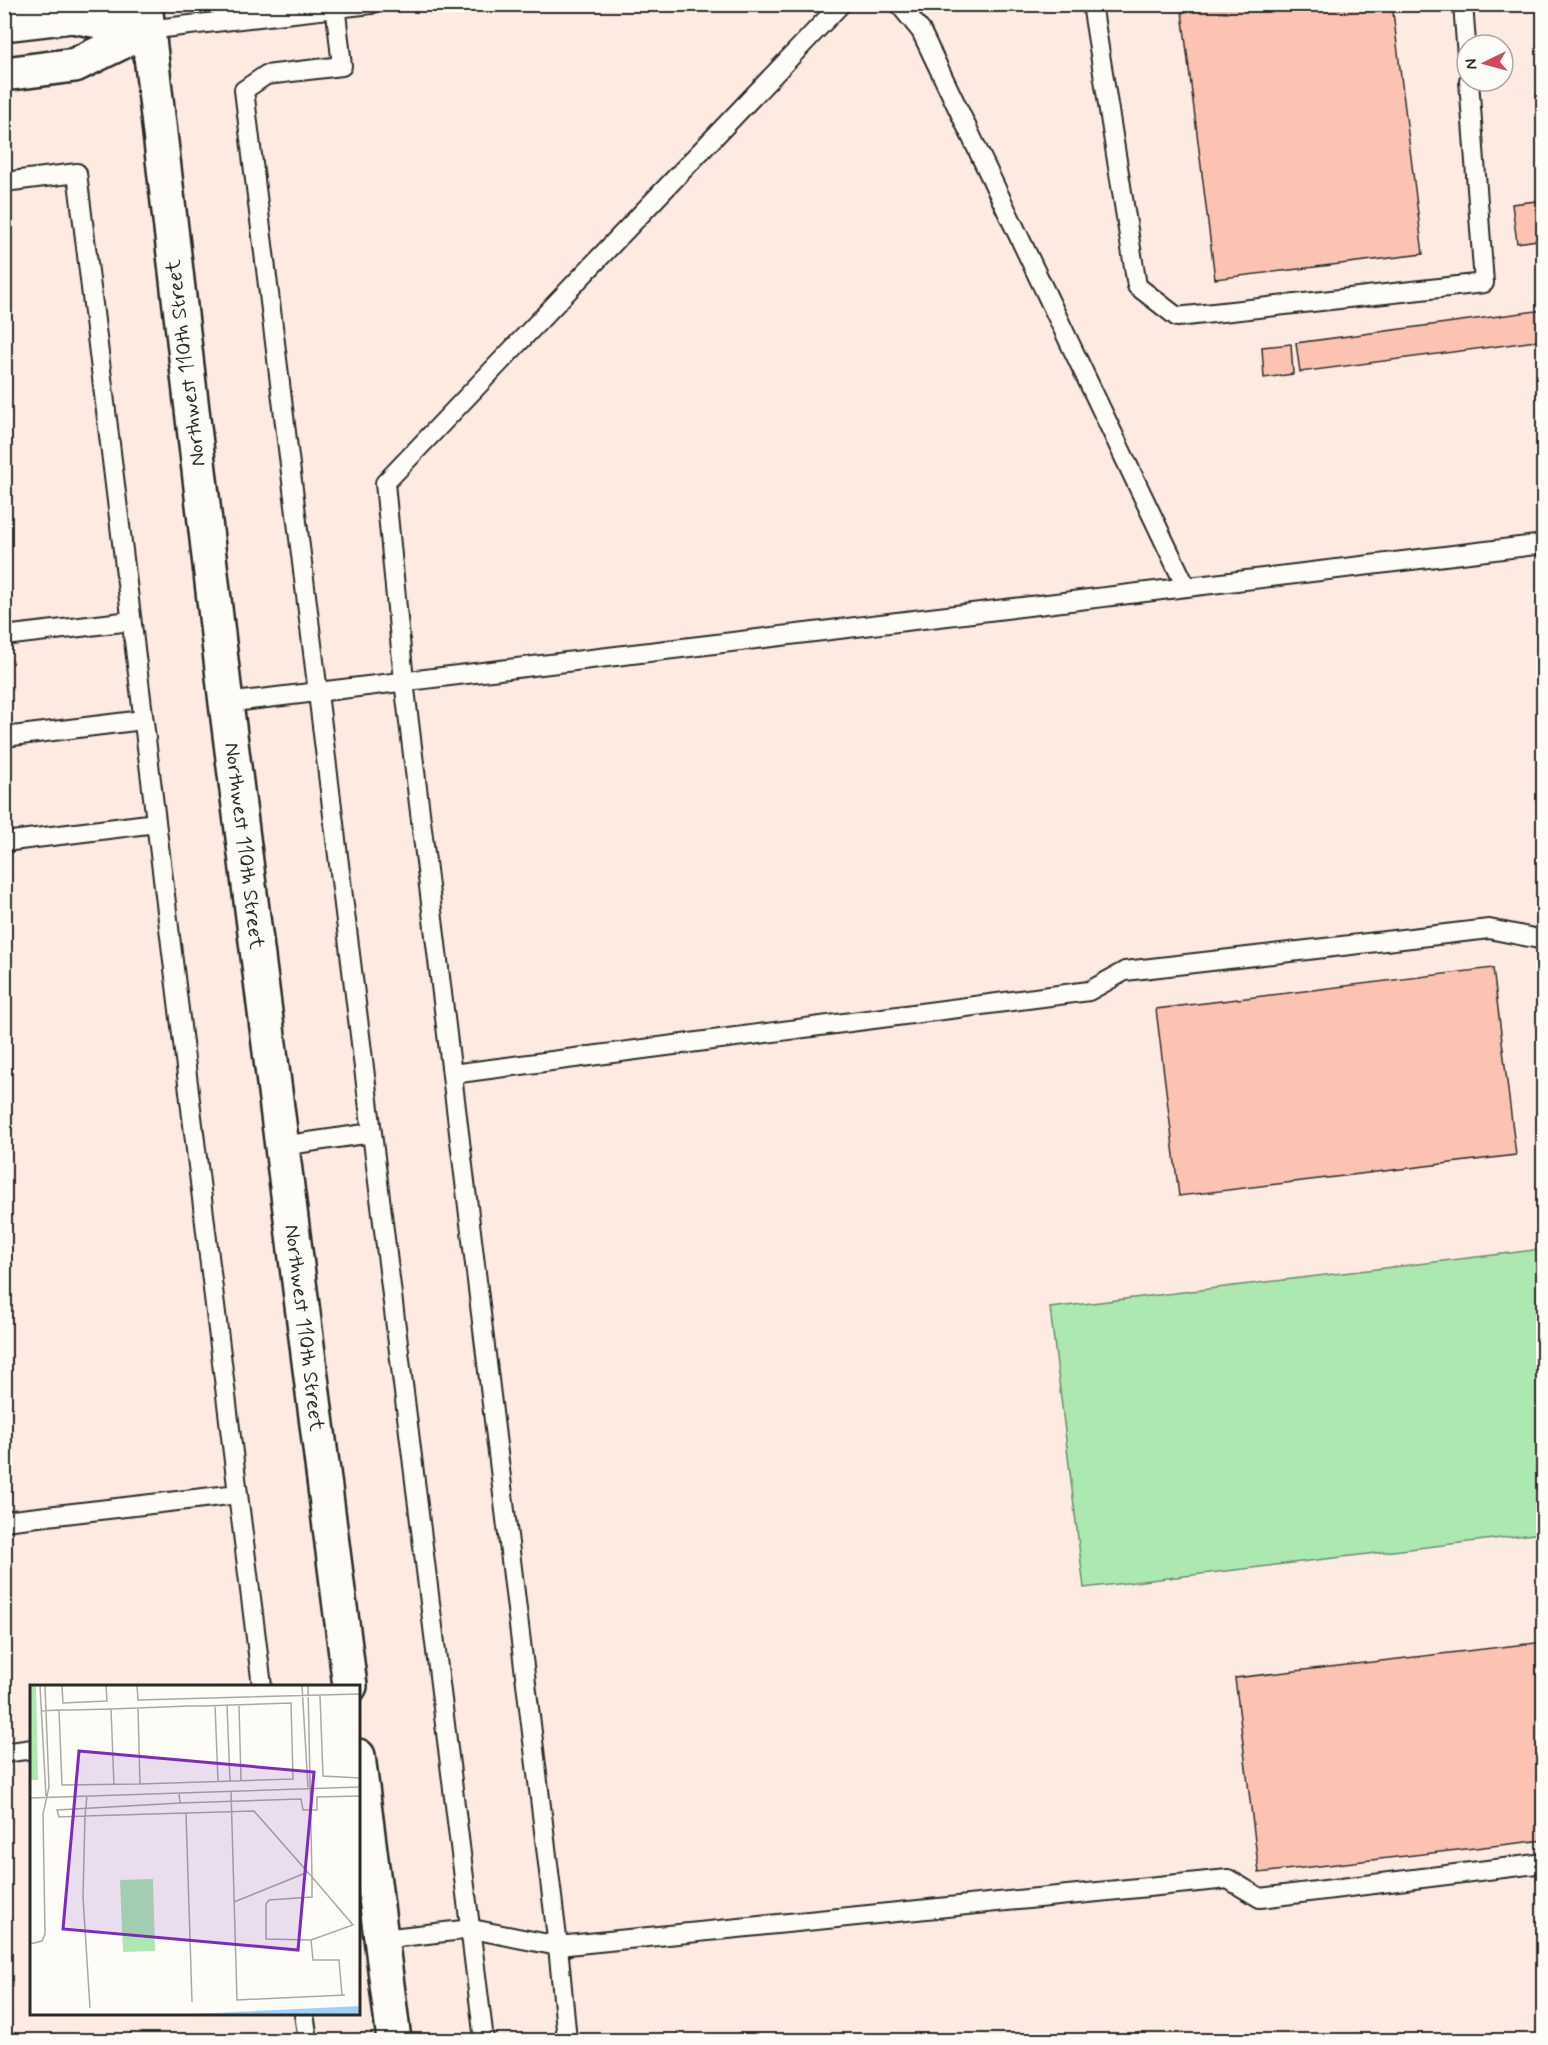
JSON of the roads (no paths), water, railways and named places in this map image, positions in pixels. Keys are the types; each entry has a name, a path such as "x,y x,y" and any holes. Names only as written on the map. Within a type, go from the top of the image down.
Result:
{"street":[{"path":"4,24 72,16 146,17"},
{"path":"4,74 75,65 146,17"},
{"name":"Northwest 110th Street","path":"146,17 226,703 350,1685"},
{"path":"360,1771 394,2040"}],"lane":[{"path":"146,17 371,4"},
{"path":"567,2040 558,1946 404,681 385,483 841,4"},
{"path":"899,4 921,31 1186,587"},
{"path":"1092,4 1137,286 1178,317 1484,283 1470,93"},
{"path":"1463,4 1465,33"},
{"path":"336,7 342,66 266,75 244,90 484,2040"},
{"path":"4,182 77,173 262,1685"},
{"path":"226,703 1544,544"},
{"path":"4,636 131,621"},
{"path":"4,736 143,720"},
{"path":"4,842 156,823"},
{"path":"452,1074 1089,991 1125,971 1490,929 1544,940"},
{"path":"281,1146 372,1133"},
{"path":"4,1521 238,1494"},
{"path":"4,1753 30,1749"},
{"path":"382,1939 472,1929 558,1946 1228,1879 1260,1898 1544,1863"},
{"path":"304,2015 308,2040"}]}
